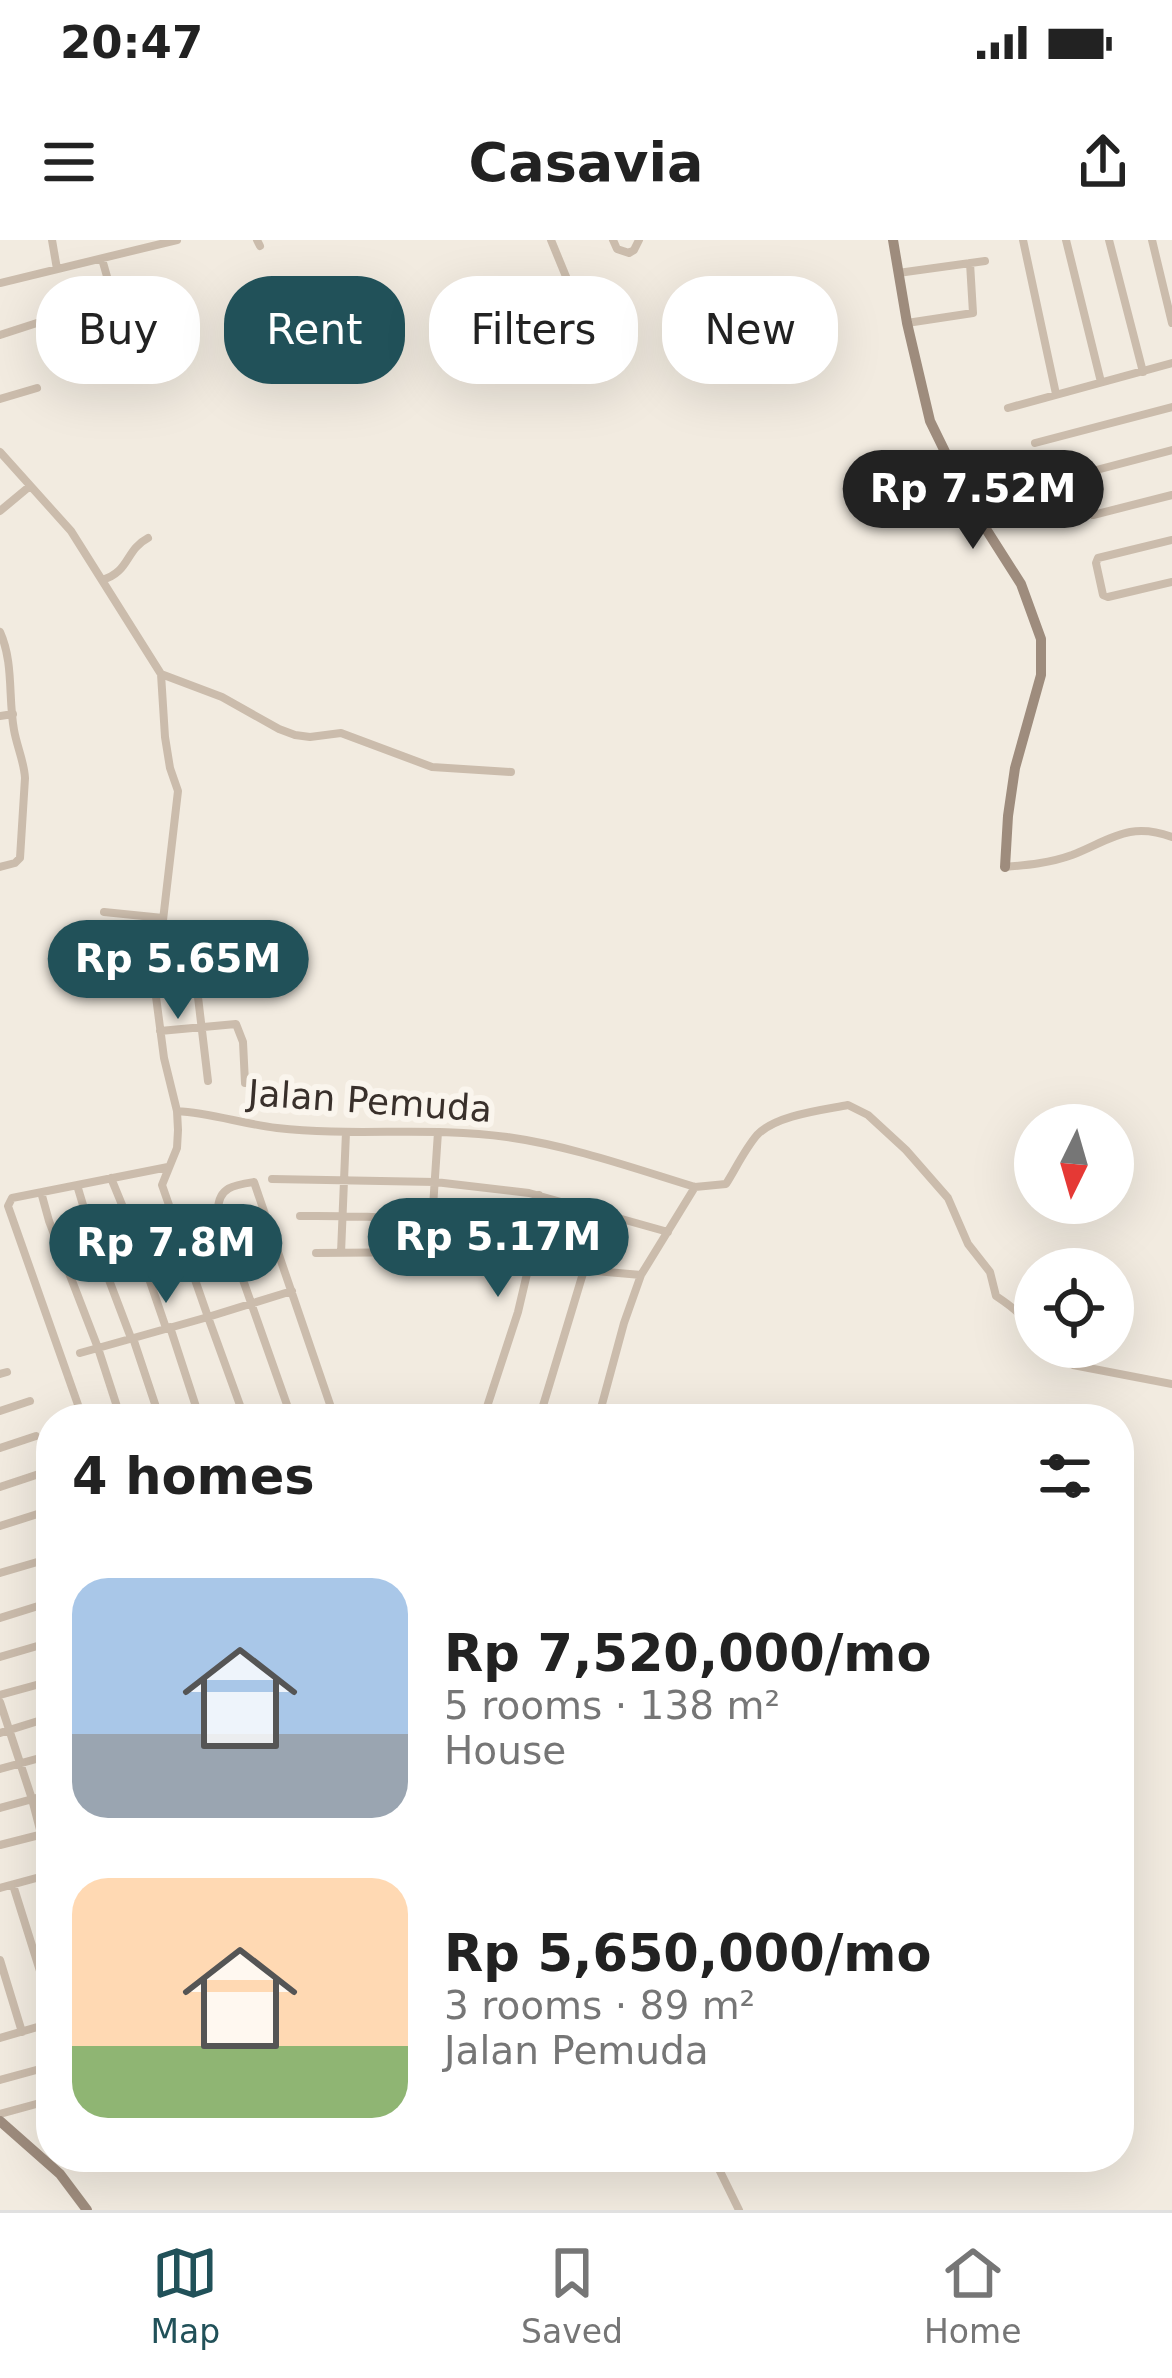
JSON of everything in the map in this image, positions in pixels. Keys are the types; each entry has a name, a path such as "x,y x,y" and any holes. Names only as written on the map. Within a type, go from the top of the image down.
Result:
{"street":[{"path":"52,240 57,269"},
{"path":"0,283 177,240"},
{"path":"550,240 566,276"},
{"path":"614,240 617,249 629,254 639,240"},
{"path":"893,240 930,422 973,507 1021,584 1041,639 1041,675 1016,768 1005,867 1061,859 1124,832 1149,830 1172,837"},
{"path":"1024,240 1056,394"},
{"path":"1066,240 1101,382"},
{"path":"1109,240 1144,372"},
{"path":"1152,240 1172,323"},
{"path":"102,259 107,276"},
{"path":"898,274 985,261"},
{"path":"907,323 973,313 970,263"},
{"path":"0,335 36,323"},
{"path":"1008,408 1172,363"},
{"path":"0,399 37,388"},
{"path":"1035,443 1172,407"},
{"path":"1066,478 1172,451"},
{"path":"0,452 70,531 161,674 164,737 178,791 155,989 177,1111 177,1148 162,1185 240,1404"},
{"path":"0,511 30,486"},
{"path":"1093,515 1172,495"},
{"path":"103,580 120,572 135,546 148,538"},
{"path":"1172,540 1098,558 1096,563 1103,595 1108,597 1172,582"},
{"path":"0,632 8,657 14,731 24,766 22,849 15,862 0,867"},
{"path":"161,674 222,697 295,735 341,734 432,767 511,772"},
{"path":"0,716 13,714"},
{"path":"104,912 163,918"},
{"path":"204,988 198,994 208,1081"},
{"path":"160,1031 236,1024 243,1042 245,1083"},
{"path":"602,1404 640,1275 695,1187 726,1184 756,1136 793,1117 856,1107 906,1150 948,1198 968,1244 990,1272 996,1296 1014,1308"},
{"name":"Jalan Pemuda","path":"177,1111 274,1128 508,1137 695,1187"},
{"path":"341,1253 346,1132"},
{"path":"430,1252 438,1132"},
{"path":"77,1404 8,1206 11,1198 170,1166"},
{"path":"111,1178 195,1404"},
{"path":"272,1179 435,1182 539,1195 668,1232"},
{"path":"287,1404 218,1209 226,1188 254,1182 329,1404"},
{"path":"77,1185 155,1404"},
{"path":"41,1192 116,1404"},
{"path":"491,1404 529,1268 539,1195"},
{"path":"543,1404 597,1211"},
{"path":"299,1216 432,1218 535,1232 589,1245"},
{"path":"316,1253 430,1252 529,1268"},
{"path":"584,1270 640,1275"},
{"path":"80,1353 292,1291"},
{"path":"1089,1368 1172,1384"},
{"path":"0,1411 30,1401"},
{"path":"0,1448 36,1436"},
{"path":"0,1487 36,1475"},
{"path":"0,1526 36,1514"},
{"path":"0,1573 36,1562"},
{"path":"0,1618 36,1607"},
{"path":"0,1657 36,1646"},
{"path":"36,1686 0,1698 5,1732 36,1809"},
{"path":"5,1732 36,1722"},
{"path":"0,1769 36,1759"},
{"path":"0,1808 36,1798"},
{"path":"0,1845 36,1836"},
{"path":"0,1888 36,1877"},
{"path":"14,1885 36,1957"},
{"path":"0,1960 22,2032"},
{"path":"0,2038 36,2028"},
{"path":"0,2080 36,2070"},
{"path":"36,2105 0,2117 36,2151"},
{"path":"58,2172 87,2210"},
{"path":"720,2172 739,2210"}]}
